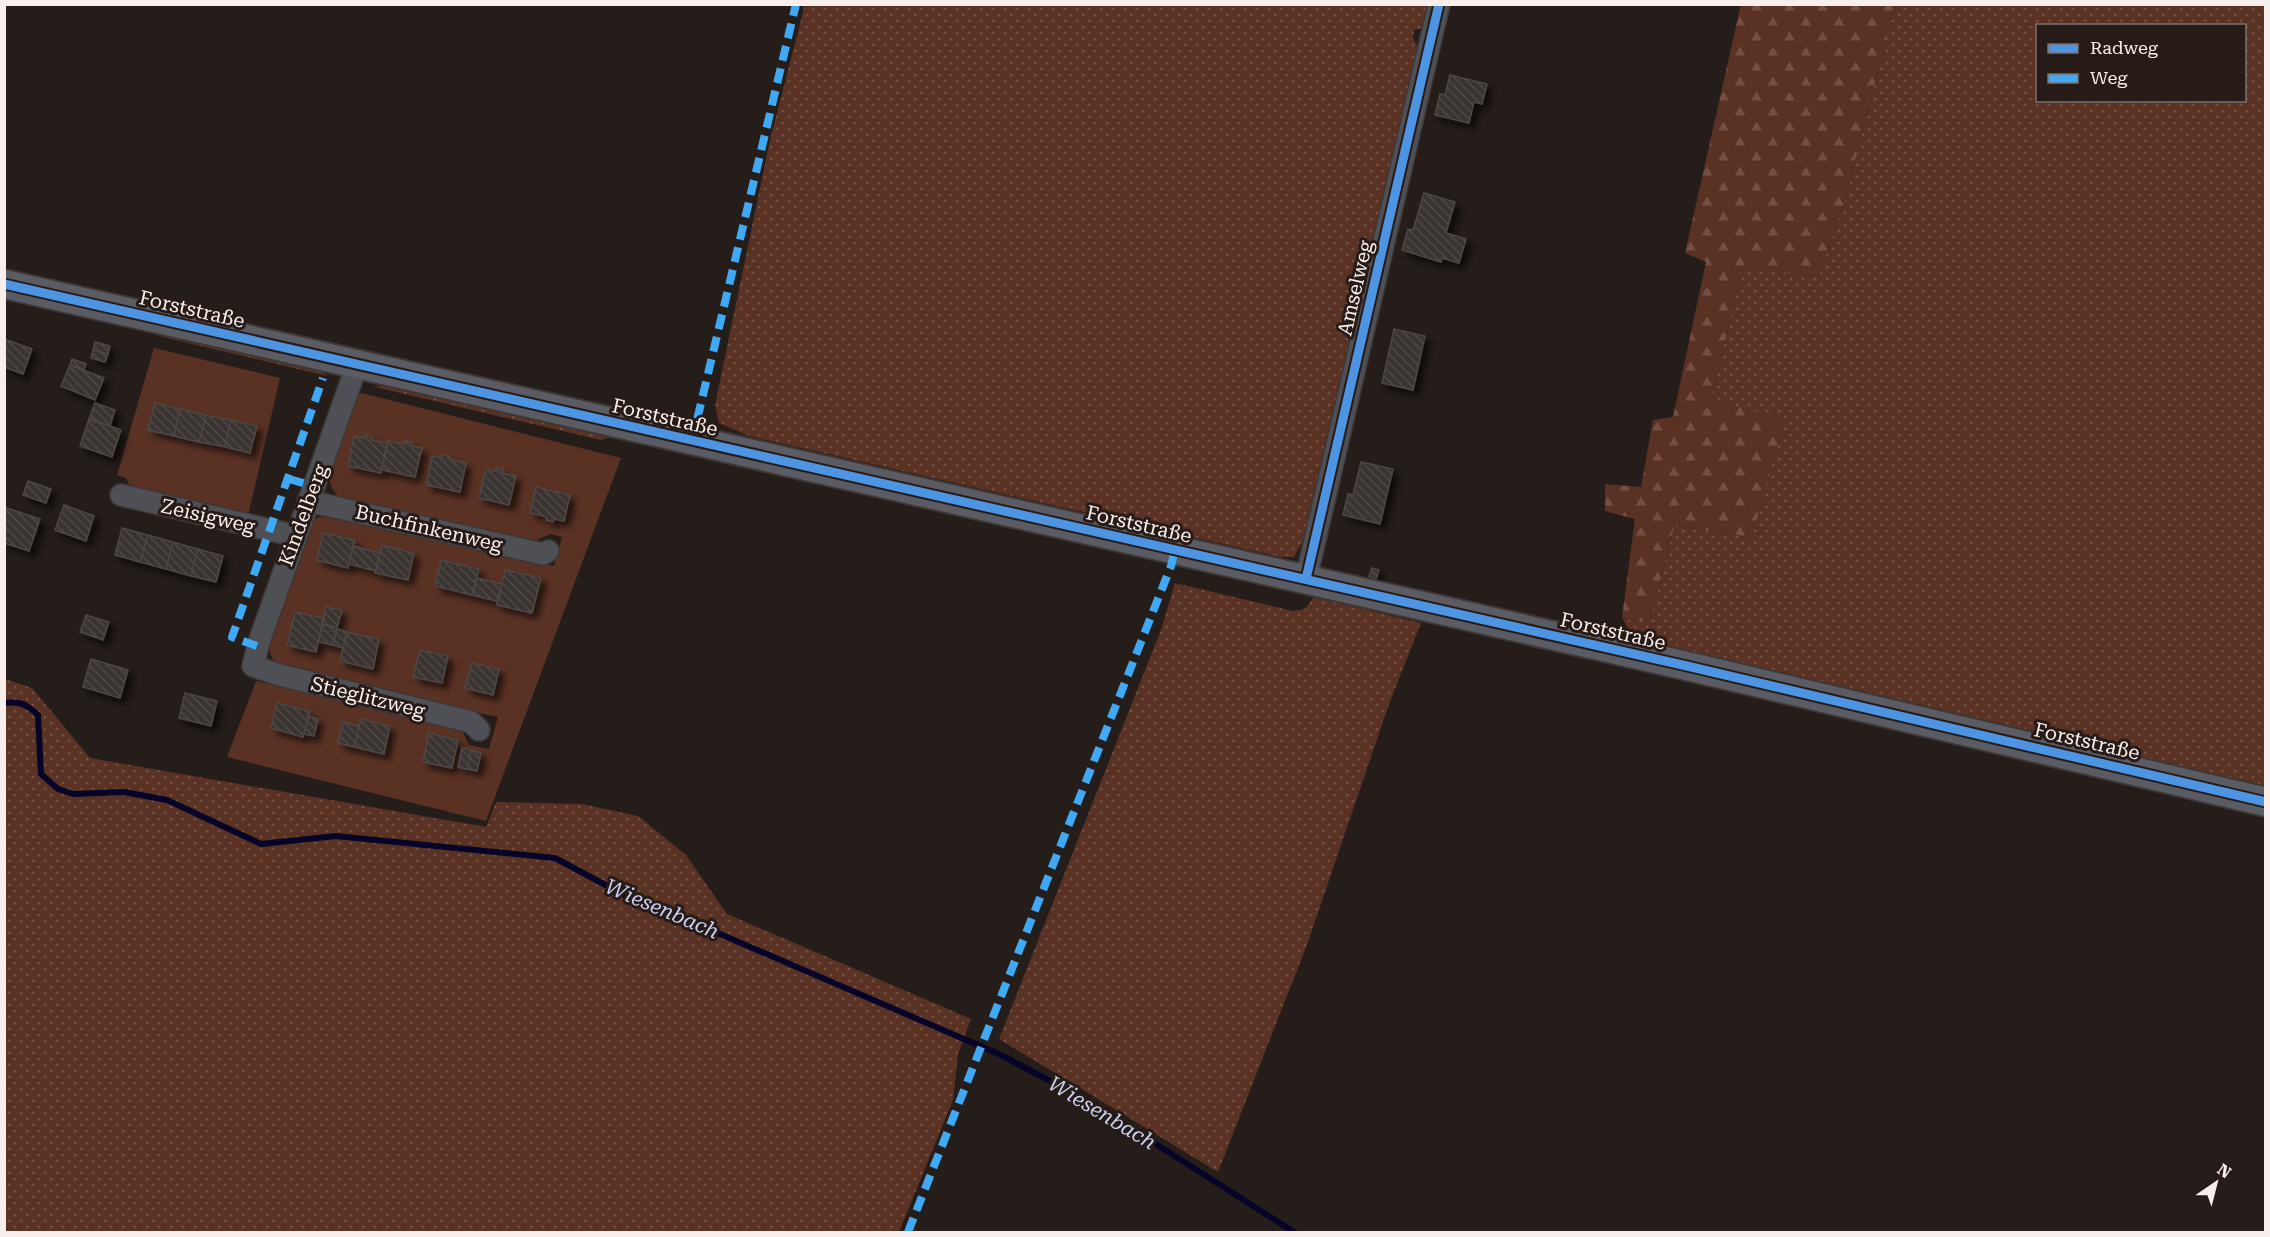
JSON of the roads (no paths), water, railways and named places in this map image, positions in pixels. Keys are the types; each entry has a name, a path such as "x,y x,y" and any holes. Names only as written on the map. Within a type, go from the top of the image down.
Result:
{"street":[{"name":"Amselweg","path":"1306,579 1439,4"},
{"name":"Forststraße","path":"4,284 1306,579 2265,802"},
{"name":"Kindelberg","path":"254,666 259,642 357,365"},
{"name":"Zeisigweg","path":"121,495 296,536"},
{"name":"Buchfinkenweg","path":"308,501 543,554 548,551"},
{"name":"Stieglitzweg","path":"254,666 280,675 471,722 479,730"}],"waterway":[{"name":"Wiesenbach","path":"4,703 23,704 38,715 41,774 58,789 73,794 124,792 167,800 261,844 336,836 555,858 641,904 713,931 1001,1055 1093,1104 1294,1232"}]}
